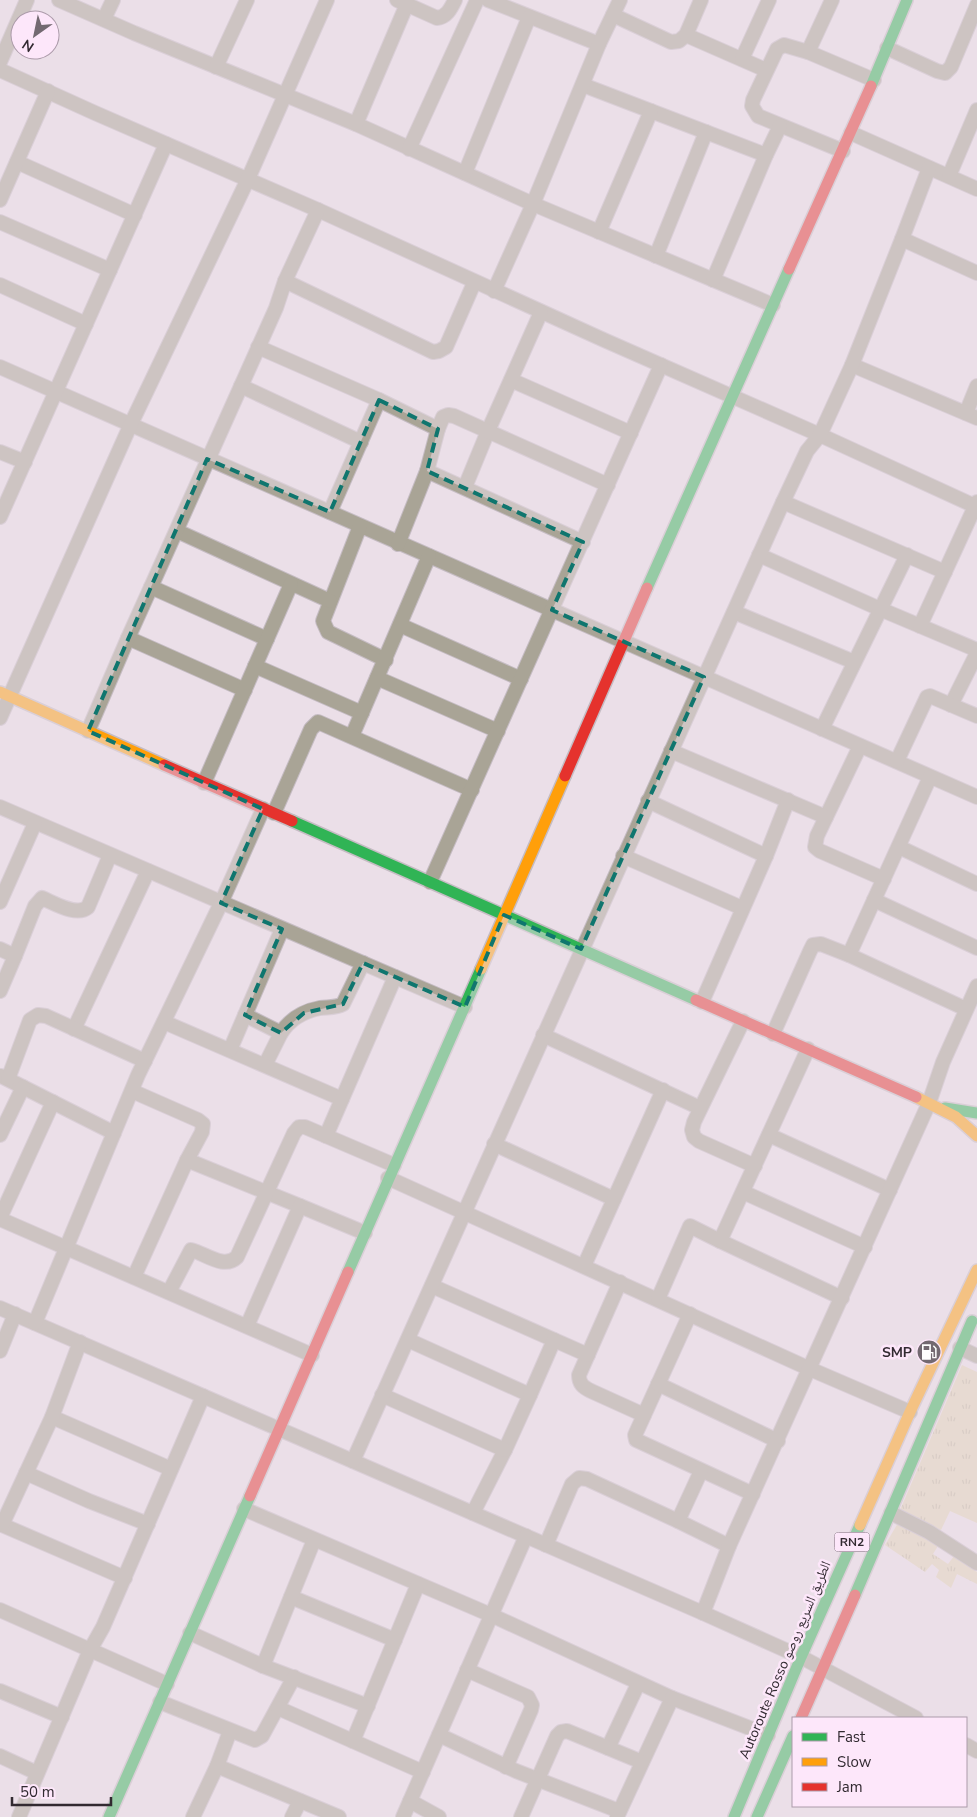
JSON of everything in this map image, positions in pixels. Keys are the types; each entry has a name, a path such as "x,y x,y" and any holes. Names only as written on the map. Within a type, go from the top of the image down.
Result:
{"main road":[{"path":"109,1817 732,397 851,134 907,0"},
{"path":"5,695 934,1105 956,1116 977,1136"},
{"path":"934,1105 977,1112"},
{"name":"Autoroute Rosso الطريق السريع روصو","path":"734,1817 801,1657 910,1412 977,1270"},
{"name":"RN2","path":"801,1717 977,1310"},
{"path":"757,1817 792,1738"}],"street":[{"path":"0,62 27,0"},
{"path":"59,0 356,124 533,204 773,305"},
{"path":"104,19 112,0"},
{"path":"216,67 247,0"},
{"path":"0,718 5,695 130,426 248,179 327,0"},
{"path":"356,124 402,2 437,18 447,14 455,0"},
{"path":"409,149 477,0"},
{"path":"488,0 599,44"},
{"path":"494,291 533,204 599,44 620,0"},
{"path":"613,15 671,42 679,41 686,35 701,0"},
{"path":"742,59 769,0"},
{"path":"808,52 832,0"},
{"path":"887,48 945,73 951,67 977,5"},
{"path":"465,173 529,17"},
{"path":"686,35 766,70"},
{"path":"843,151 758,116 752,106 753,100 766,70 777,49 784,46 808,52 874,80"},
{"path":"0,70 318,210 474,283 976,505 920,626"},
{"path":"583,85 766,155"},
{"path":"0,200 48,91"},
{"path":"949,176 977,110"},
{"path":"599,232 651,111"},
{"path":"713,280 780,126"},
{"path":"656,256 706,132"},
{"path":"851,134 977,189"},
{"path":"0,517 166,144"},
{"path":"17,162 135,215"},
{"path":"353,1461 783,502 807,451 820,435 852,365 929,168"},
{"path":"88,731 207,459 276,308 285,281 318,210"},
{"path":"0,222 110,270"},
{"path":"902,239 977,273"},
{"path":"285,281 433,352 439,351 446,346 474,283"},
{"path":"0,285 86,324"},
{"path":"465,487 541,312"},
{"path":"258,347 379,400 438,429"},
{"path":"430,882 661,365"},
{"path":"852,365 971,416 977,386"},
{"path":"0,367 130,426 330,512 398,544 977,797"},
{"path":"511,380 631,433"},
{"path":"241,386 361,442"},
{"path":"330,512 379,400"},
{"path":"398,544 427,471 438,429 443,417 448,415 608,485"},
{"path":"0,452 25,462"},
{"path":"427,471 583,542"},
{"path":"783,502 945,572"},
{"path":"360,526 322,621 328,632 386,660"},
{"path":"177,531 330,601"},
{"path":"759,555 977,651 952,705"},
{"path":"822,729 907,555"},
{"path":"352,736 429,556"},
{"path":"204,783 291,584"},
{"path":"151,587 267,639"},
{"path":"734,612 854,662"},
{"path":"400,626 521,679"},
{"path":"128,638 245,690"},
{"path":"255,666 362,713"},
{"path":"377,678 498,732"},
{"path":"897,761 927,697 930,696 977,716"},
{"path":"35,1323 145,1061 221,903 314,724 318,722 324,724 472,790"},
{"path":"860,746 817,836 815,847 820,851 884,879"},
{"path":"671,751 826,817"},
{"path":"849,955 930,777"},
{"path":"702,1002 766,856 788,800"},
{"path":"648,801 766,856"},
{"path":"0,807 465,1007"},
{"path":"0,902 35,823"},
{"path":"898,847 977,884"},
{"path":"0,992 35,906 40,899 42,898 78,912 84,910 88,907 110,855"},
{"path":"623,856 742,908"},
{"path":"74,1029 148,871"},
{"path":"874,900 977,948"},
{"path":"230,1050 282,928"},
{"path":"773,1034 813,945 820,944 849,955 966,1009"},
{"path":"0,950 15,956"},
{"path":"265,1065 281,1033 291,1020 320,1008 335,1008 343,1004 363,963"},
{"path":"326,1136 395,977"},
{"path":"703,1613 729,1546 890,1190 934,1105 943,1062 977,986"},
{"path":"114,1133 4,1077 30,1020 38,1015 46,1016 145,1061"},
{"path":"245,1015 281,1033"},
{"path":"743,1020 700,1108 692,1130 694,1136 699,1141 756,1166"},
{"path":"164,1022 342,1099"},
{"path":"543,1035 700,1108"},
{"path":"720,1241 808,1049"},
{"path":"0,1135 22,1087"},
{"path":"584,1266 663,1090"},
{"path":"132,1091 198,1120 203,1124 202,1132 187,1160 134,1277"},
{"path":"53,1102 0,1219 312,1355"},
{"path":"169,1292 191,1250 219,1261 228,1262 237,1257 295,1129 305,1127 394,1165"},
{"path":"769,1135 890,1190"},
{"path":"494,1144 614,1199"},
{"path":"187,1160 365,1233"},
{"path":"388,1178 810,1369 910,1412"},
{"path":"743,1192 865,1247"},
{"path":"247,1326 300,1206"},
{"path":"658,1300 690,1226 842,1298"},
{"path":"620,1282 579,1375 579,1381 583,1387 644,1415"},
{"path":"432,1286 588,1355"},
{"path":"0,1308 703,1613 801,1657 914,1717"},
{"path":"0,1351 15,1314"},
{"path":"690,1314 635,1435 636,1440 753,1494"},
{"path":"408,1340 530,1395"},
{"path":"473,1513 505,1450 554,1340"},
{"path":"80,1342 52,1417 1,1525 125,1578"},
{"path":"960,1348 977,1356"},
{"path":"658,1384 778,1440"},
{"path":"382,1394 505,1450"},
{"path":"19,1817 90,1650 104,1627 202,1396"},
{"path":"52,1417 171,1469"},
{"path":"678,1521 701,1471"},
{"path":"26,1473 89,1501 148,1524"},
{"path":"546,1545 572,1484 579,1478 587,1479 729,1546"},
{"path":"244,1509 491,1616 638,1684 768,1735"},
{"path":"891,1513 929,1532 977,1563"},
{"path":"403,1817 526,1536"},
{"path":"263,1666 314,1540"},
{"path":"353,1741 418,1584"},
{"path":"291,1597 395,1640"},
{"path":"0,1610 167,1684"},
{"path":"190,1633 263,1666 368,1706"},
{"path":"467,1670 528,1697 531,1701 531,1710 506,1767"},
{"path":"160,1702 255,1740 262,1736 294,1677"},
{"path":"608,1748 638,1684"},
{"path":"0,1691 62,1716"},
{"path":"439,1735 506,1767 618,1814 672,1698"},
{"path":"278,1708 423,1772"},
{"path":"193,1817 217,1766 230,1731"},
{"path":"520,1817 557,1736 561,1732 567,1731 642,1762"},
{"path":"0,1756 37,1773"},
{"path":"217,1766 335,1816"},
{"path":"292,1817 300,1801"},
{"path":"410,1801 439,1817"}],"highlighted area":[{"path":"379,400 438,429 427,471 583,542 552,610 704,677 581,949 504,915 465,1007 363,963 343,1004 304,1013 281,1033 245,1015 282,929 221,903 263,809 88,731 207,459 330,512"}],"green space":[{"path":"962,1365 977,1372 977,1523 950,1511 941,1530 900,1510"},
{"path":"898,1523 938,1546 933,1554 948,1564 954,1556 977,1572 977,1584 957,1574 951,1588 936,1577 939,1570 932,1564 925,1572 885,1545"}],"traffic: fast":[{"path":"871,86 907,0"},
{"path":"647,588 789,269"},
{"path":"292,821 696,1000"},
{"path":"348,1272 481,969"},
{"path":"945,1108 977,1113"},
{"path":"855,1595 972,1321"},
{"path":"109,1817 250,1496"},
{"path":"734,1817 801,1657 860,1525"},
{"path":"757,1817 792,1738"}],"traffic: slow":[{"path":"0,692 164,765"},
{"path":"481,969 565,776"},
{"path":"916,1097 956,1117 977,1136"},
{"path":"860,1525 910,1412 977,1270"}],"traffic: jam":[{"path":"789,269 871,86"},
{"path":"565,776 647,588"},
{"path":"164,765 292,821"},
{"path":"696,1000 916,1097"},
{"path":"250,1496 348,1272"},
{"path":"801,1717 855,1595"}],"place":[{"name":"SMP","path":"929,1352"}]}
